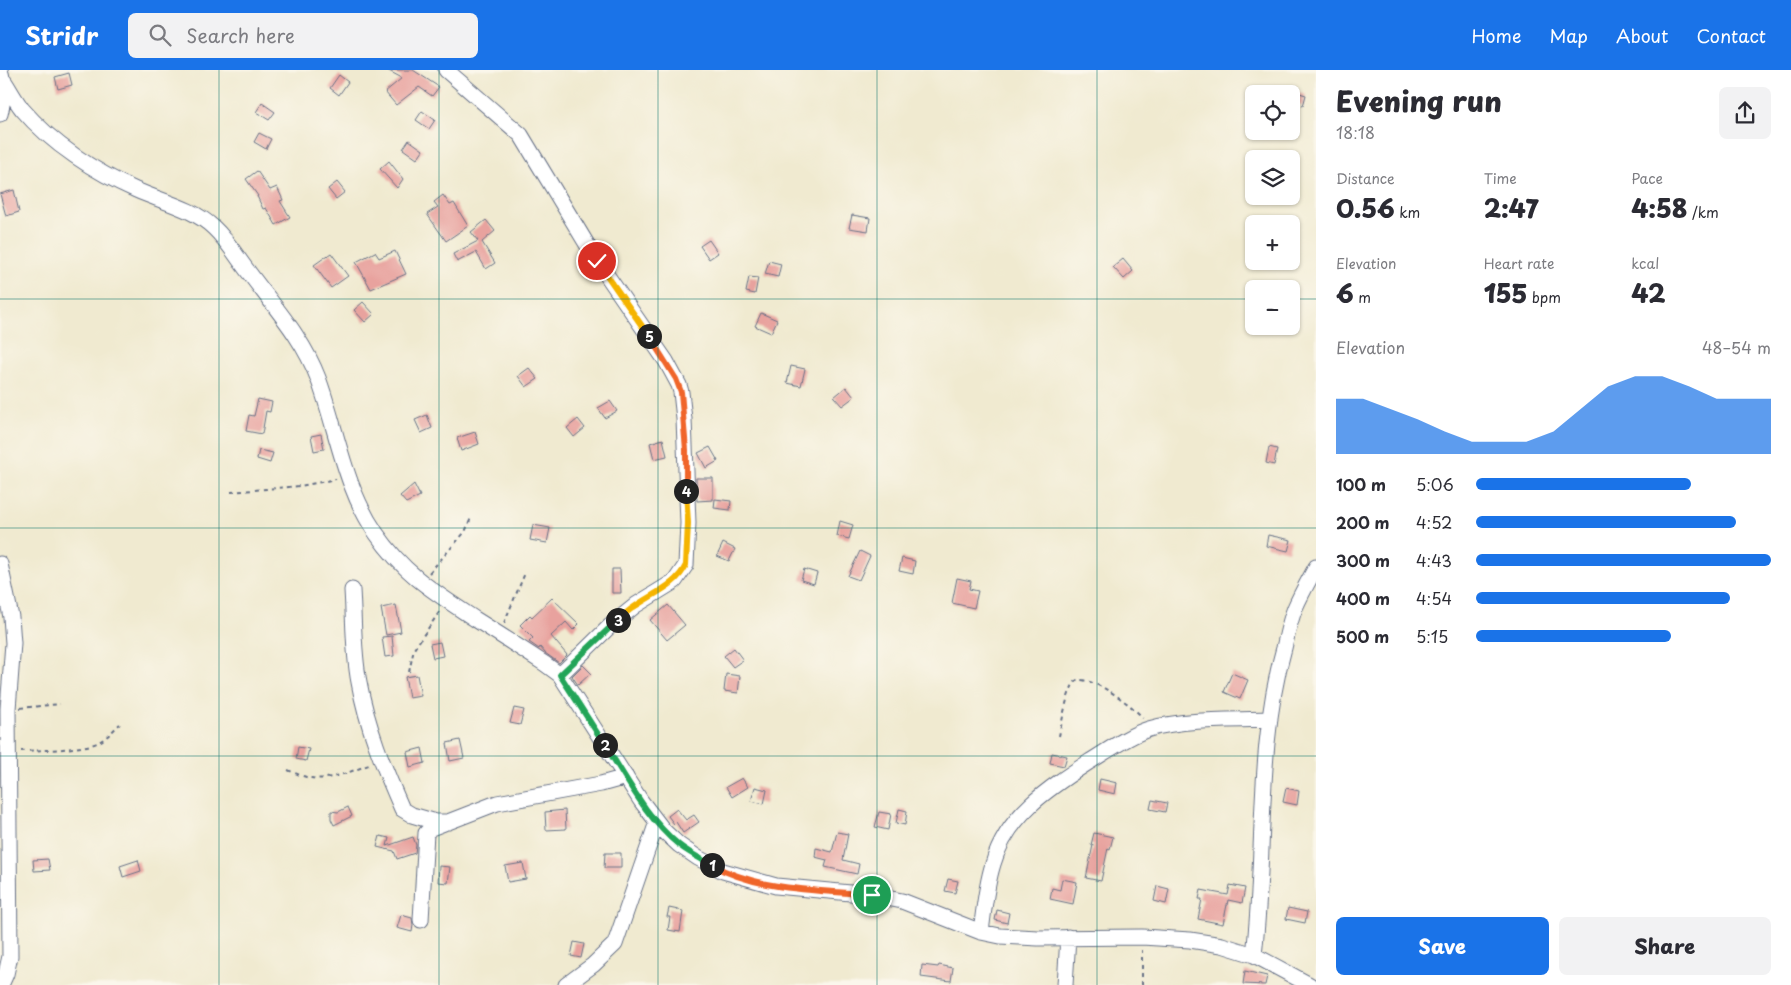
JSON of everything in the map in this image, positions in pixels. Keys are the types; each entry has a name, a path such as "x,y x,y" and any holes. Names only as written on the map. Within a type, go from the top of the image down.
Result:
{"street":[{"path":"446,70 521,135 597,261 666,361 681,392 684,419 688,523 686,565 674,581 630,610 610,626 560,675"},
{"path":"0,114 3,103 2,76"},
{"path":"2,76 22,108 47,133 70,152 111,178 198,215 214,228 233,250 297,335 306,351 327,405 348,476 359,504 376,534 405,569 421,582 560,675 657,822 679,845 698,858 723,871 776,886 872,895 902,901 981,932 1000,936 1142,938 1190,940 1222,945 1254,954 1310,985"},
{"path":"0,564 11,617 13,643 8,709 10,956 6,974 1,985"},
{"path":"1254,954 1262,876 1264,780 1277,673 1292,617 1316,567"},
{"path":"352,590 358,681 381,761 402,809 412,815 444,822"},
{"path":"981,932 986,894 993,864 1001,844 1022,814 1040,794 1115,746 1148,729 1180,724 1270,719"},
{"path":"421,920 426,833 431,828 497,803 601,784 626,777"},
{"path":"566,985 593,965 615,944 657,822"},
{"path":"1065,985 1068,937"}],"path":[{"path":"231,492 300,486 348,476"},
{"path":"421,582 465,532 471,518"},
{"path":"499,635 525,573"},
{"path":"409,672 416,646 447,601"},
{"path":"1059,736 1073,683 1081,680 1094,684 1124,701 1142,718 1148,729"},
{"path":"8,709 60,704"},
{"path":"9,751 61,749 94,744 108,736 120,724"},
{"path":"288,770 311,778 327,778 381,761"},
{"path":"1142,938 1142,985"}],"building":[{"path":"387,70 413,70 439,87 432,96 419,87 396,105 385,92 402,78"},
{"path":"69,73 72,85 58,89 55,77"},
{"path":"339,75 348,82 339,95 330,88"},
{"path":"1300,93 1306,95 1303,106 1300,105"},
{"path":"262,103 275,112 269,120 256,112"},
{"path":"422,111 435,120 429,129 416,120"},
{"path":"259,133 271,139 266,149 254,142"},
{"path":"409,140 423,150 417,159 403,149"},
{"path":"389,161 403,179 397,188 380,169"},
{"path":"257,171 270,190 277,187 283,200 280,201 290,217 276,225 266,208 263,209 258,196 246,179"},
{"path":"337,182 345,192 336,199 328,189"},
{"path":"14,190 19,212 6,216 0,194"},
{"path":"443,195 450,205 454,203 468,226 446,241 427,214 438,207 434,202"},
{"path":"852,215 870,218 868,231 849,228"},
{"path":"486,220 495,231 482,242 495,263 486,269 476,252 457,262 453,254 478,241 471,232"},
{"path":"709,240 718,253 709,259 700,246"},
{"path":"395,251 406,274 371,289 356,262 375,252 379,258"},
{"path":"331,253 348,276 331,288 314,265"},
{"path":"1123,259 1133,271 1124,279 1113,267"},
{"path":"769,261 781,264 778,277 765,274"},
{"path":"749,277 758,278 755,294 746,292"},
{"path":"363,302 374,314 365,322 354,310"},
{"path":"761,313 777,320 771,333 755,326"},
{"path":"791,366 805,369 801,386 787,383"},
{"path":"529,368 538,379 526,387 518,376"},
{"path":"846,387 854,397 842,406 834,397"},
{"path":"258,399 272,402 270,412 266,411 262,434 246,431 249,415 254,416"},
{"path":"610,401 617,411 605,418 598,408"},
{"path":"427,415 432,428 421,433 415,420"},
{"path":"578,419 585,428 574,437 567,428"},
{"path":"475,432 479,444 461,451 457,438"},
{"path":"321,434 324,449 314,451 311,436"},
{"path":"663,439 667,456 654,459 650,443"},
{"path":"710,447 718,461 706,468 698,453"},
{"path":"1269,447 1277,449 1274,465 1266,463"},
{"path":"259,450 273,453 270,463 257,459"},
{"path":"696,478 713,478 713,500 697,501"},
{"path":"414,484 420,496 406,503 400,496"},
{"path":"715,499 731,501 730,510 714,508"},
{"path":"840,521 853,525 849,539 837,536"},
{"path":"533,525 550,528 547,543 530,540"},
{"path":"1268,535 1291,540 1288,551 1266,546"},
{"path":"723,543 735,549 729,561 717,556"},
{"path":"860,551 870,556 859,580 848,576"},
{"path":"902,558 915,561 913,574 899,571"},
{"path":"612,569 620,569 621,593 612,593"},
{"path":"804,569 817,573 814,584 801,580"},
{"path":"957,578 971,581 969,589 978,591 974,608 952,603"},
{"path":"552,598 579,624 573,630 566,622 551,636 567,655 559,663 540,647 539,649 529,642 533,638 520,625 530,615 532,617"},
{"path":"396,605 401,632 386,635 381,608"},
{"path":"668,605 685,625 667,640 650,620"},
{"path":"392,636 394,656 385,657 382,637"},
{"path":"440,642 443,656 433,658 430,644"},
{"path":"734,648 743,660 733,667 724,656"},
{"path":"583,665 591,673 578,685 572,676"},
{"path":"1232,673 1248,680 1240,699 1224,692"},
{"path":"726,674 740,676 738,693 724,691"},
{"path":"417,675 421,696 409,698 405,677"},
{"path":"514,708 524,710 520,725 510,723"},
{"path":"460,740 464,758 450,761 447,743"},
{"path":"298,747 309,749 306,761 296,759"},
{"path":"422,748 425,763 410,767 407,752"},
{"path":"1052,753 1067,756 1064,766 1050,763"},
{"path":"742,778 748,787 732,797 726,787"},
{"path":"1100,779 1117,783 1115,794 1098,790"},
{"path":"755,787 767,790 764,804 751,801"},
{"path":"1286,788 1299,791 1297,805 1283,802"},
{"path":"1152,800 1167,803 1165,812 1150,809"},
{"path":"348,807 352,816 334,825 331,819 331,811 338,812"},
{"path":"677,809 686,820 694,815 699,822 683,833 676,822 674,824 668,816"},
{"path":"899,809 907,811 905,825 896,823"},
{"path":"565,810 566,829 546,830 545,812"},
{"path":"879,812 891,814 888,830 875,827"},
{"path":"837,832 848,834 843,860 859,864 857,874 825,867 827,860 815,857 816,848 832,852"},
{"path":"1094,833 1113,837 1110,849 1108,848 1101,881 1086,878"},
{"path":"380,836 389,838 387,846 413,837 416,845 415,853 397,859 394,851 377,847"},
{"path":"605,853 621,853 621,868 604,868"},
{"path":"48,859 50,870 34,871 33,860"},
{"path":"138,860 141,871 123,877 120,866"},
{"path":"523,863 526,879 508,882 505,866"},
{"path":"439,866 450,867 448,883 438,882"},
{"path":"948,879 958,881 955,893 945,891"},
{"path":"1062,879 1077,882 1073,904 1050,899 1052,888 1060,890"},
{"path":"1230,885 1245,888 1242,903 1228,900 1223,924 1198,919 1202,899 1199,899 1201,890 1228,895"},
{"path":"1157,886 1169,889 1166,904 1154,901"},
{"path":"669,908 683,911 680,932 668,930 670,917 667,917"},
{"path":"1288,908 1307,912 1305,923 1286,919"},
{"path":"997,910 1009,913 1007,923 995,920"},
{"path":"401,915 412,918 412,932 397,928"},
{"path":"574,942 584,944 581,958 571,956"},
{"path":"922,965 938,967 939,965 953,968 951,981 921,977"},
{"path":"1245,971 1267,976 1265,985 1243,984"}],"route":[{"path":"597,261 633,311 666,361 679,385 686,450 688,523 686,565 680,576 610,626 560,675 641,801 664,831 679,845 698,858 723,871 776,886 872,895"}]}
